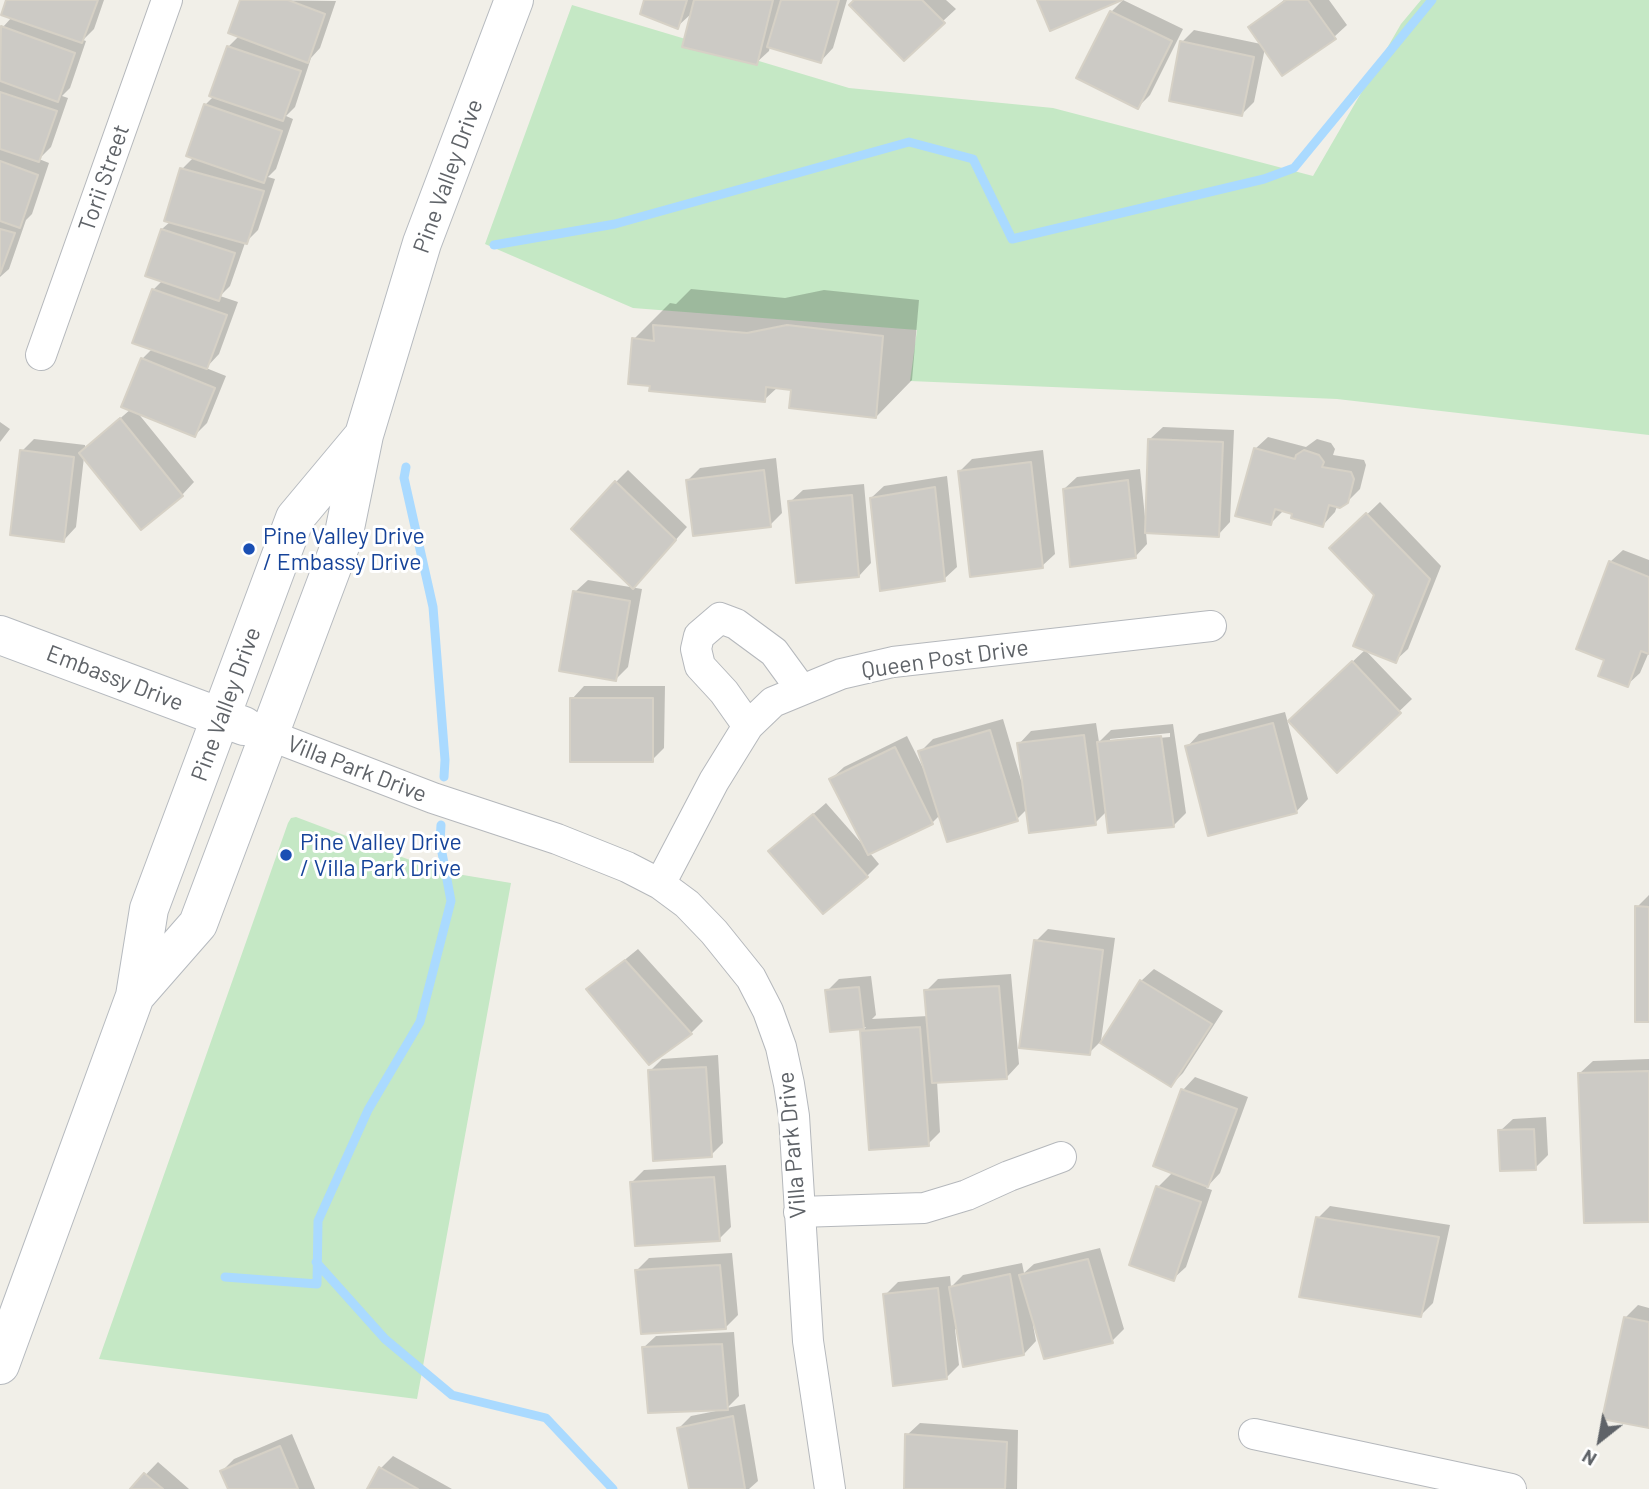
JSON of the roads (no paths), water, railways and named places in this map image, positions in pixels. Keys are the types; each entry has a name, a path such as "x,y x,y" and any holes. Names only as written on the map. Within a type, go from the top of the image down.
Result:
{"main road":[{"name":"Pine Valley Drive","path":"135,996 198,924 343,538 364,435 422,243 514,0"},
{"name":"Pine Valley Drive","path":"0,1365 135,996 149,909 295,518 364,435"},
{"name":"Embassy Drive","path":"0,635 269,735"}],"street":[{"name":"Torii Street","path":"41,355 167,0"},
{"path":"748,726 724,692 700,666 696,649 699,636 720,618 745,630 774,652 801,689"},
{"name":"Queen Post Drive","path":"660,884 714,780 748,726 773,702 841,674 894,662 1211,626"},
{"name":"Villa Park Drive","path":"269,735 422,794 557,839 627,867 660,884 687,904 714,932 751,978 768,1011 781,1047 794,1116 807,1341 830,1489"},
{"path":"799,1212 924,1208 967,1195 1009,1175 1061,1157"},
{"path":"1254,1434 1511,1489"}],"waterway":[{"path":"494,245 615,224 909,142 973,159 1012,239 1264,179 1294,168 1432,0"},
{"path":"406,467 404,478 433,607 444,777"},
{"path":"225,1277 317,1284 318,1221 368,1110 420,1022 451,901 440,842 441,825"},
{"path":"316,1262 385,1339 452,1395 546,1418 613,1489"}],"place":[{"name":"Pine Valley Drive / Embassy Drive","path":"249,549"},
{"name":"Pine Valley Drive / Villa Park Drive","path":"286,855"}]}
